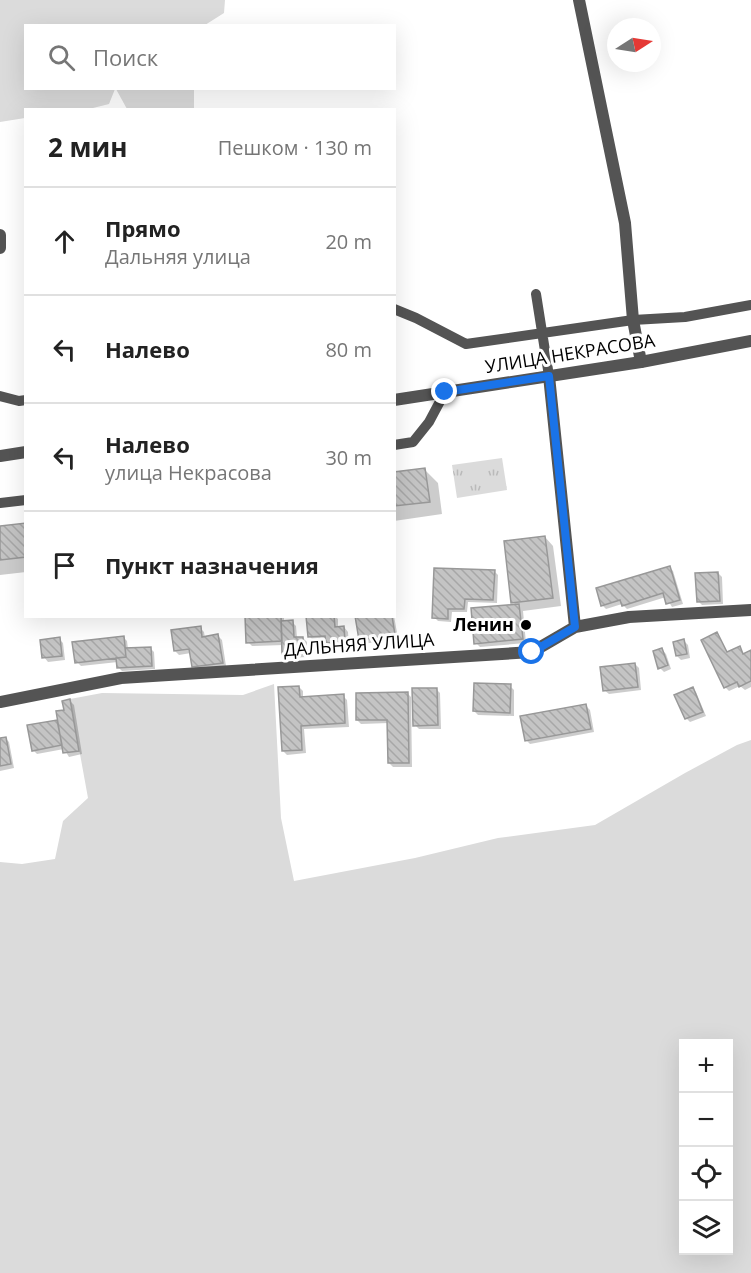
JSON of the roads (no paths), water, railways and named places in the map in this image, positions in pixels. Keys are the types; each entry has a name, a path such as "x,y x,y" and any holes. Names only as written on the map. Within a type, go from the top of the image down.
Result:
{"street":[{"path":"579,0 625,223 633,320 641,362"},
{"name":"УЛИЦА НЕКРАСОВА","path":"396,400 641,362 751,341"},
{"path":"549,376 575,627"},
{"path":"0,456 24,452"},
{"name":"ДАЛЬНЯЯ УЛИЦА","path":"0,702 121,678 532,652 575,627 629,617 751,610"}],"lane":[{"path":"536,294 549,376"},
{"path":"396,310 466,344 633,320 685,317 751,305"},
{"path":"396,445 413,442 429,422 445,392"},
{"path":"0,396 24,400"},
{"path":"0,503 24,500"}],"place":[{"name":"Ленин","path":"526,625"}]}
